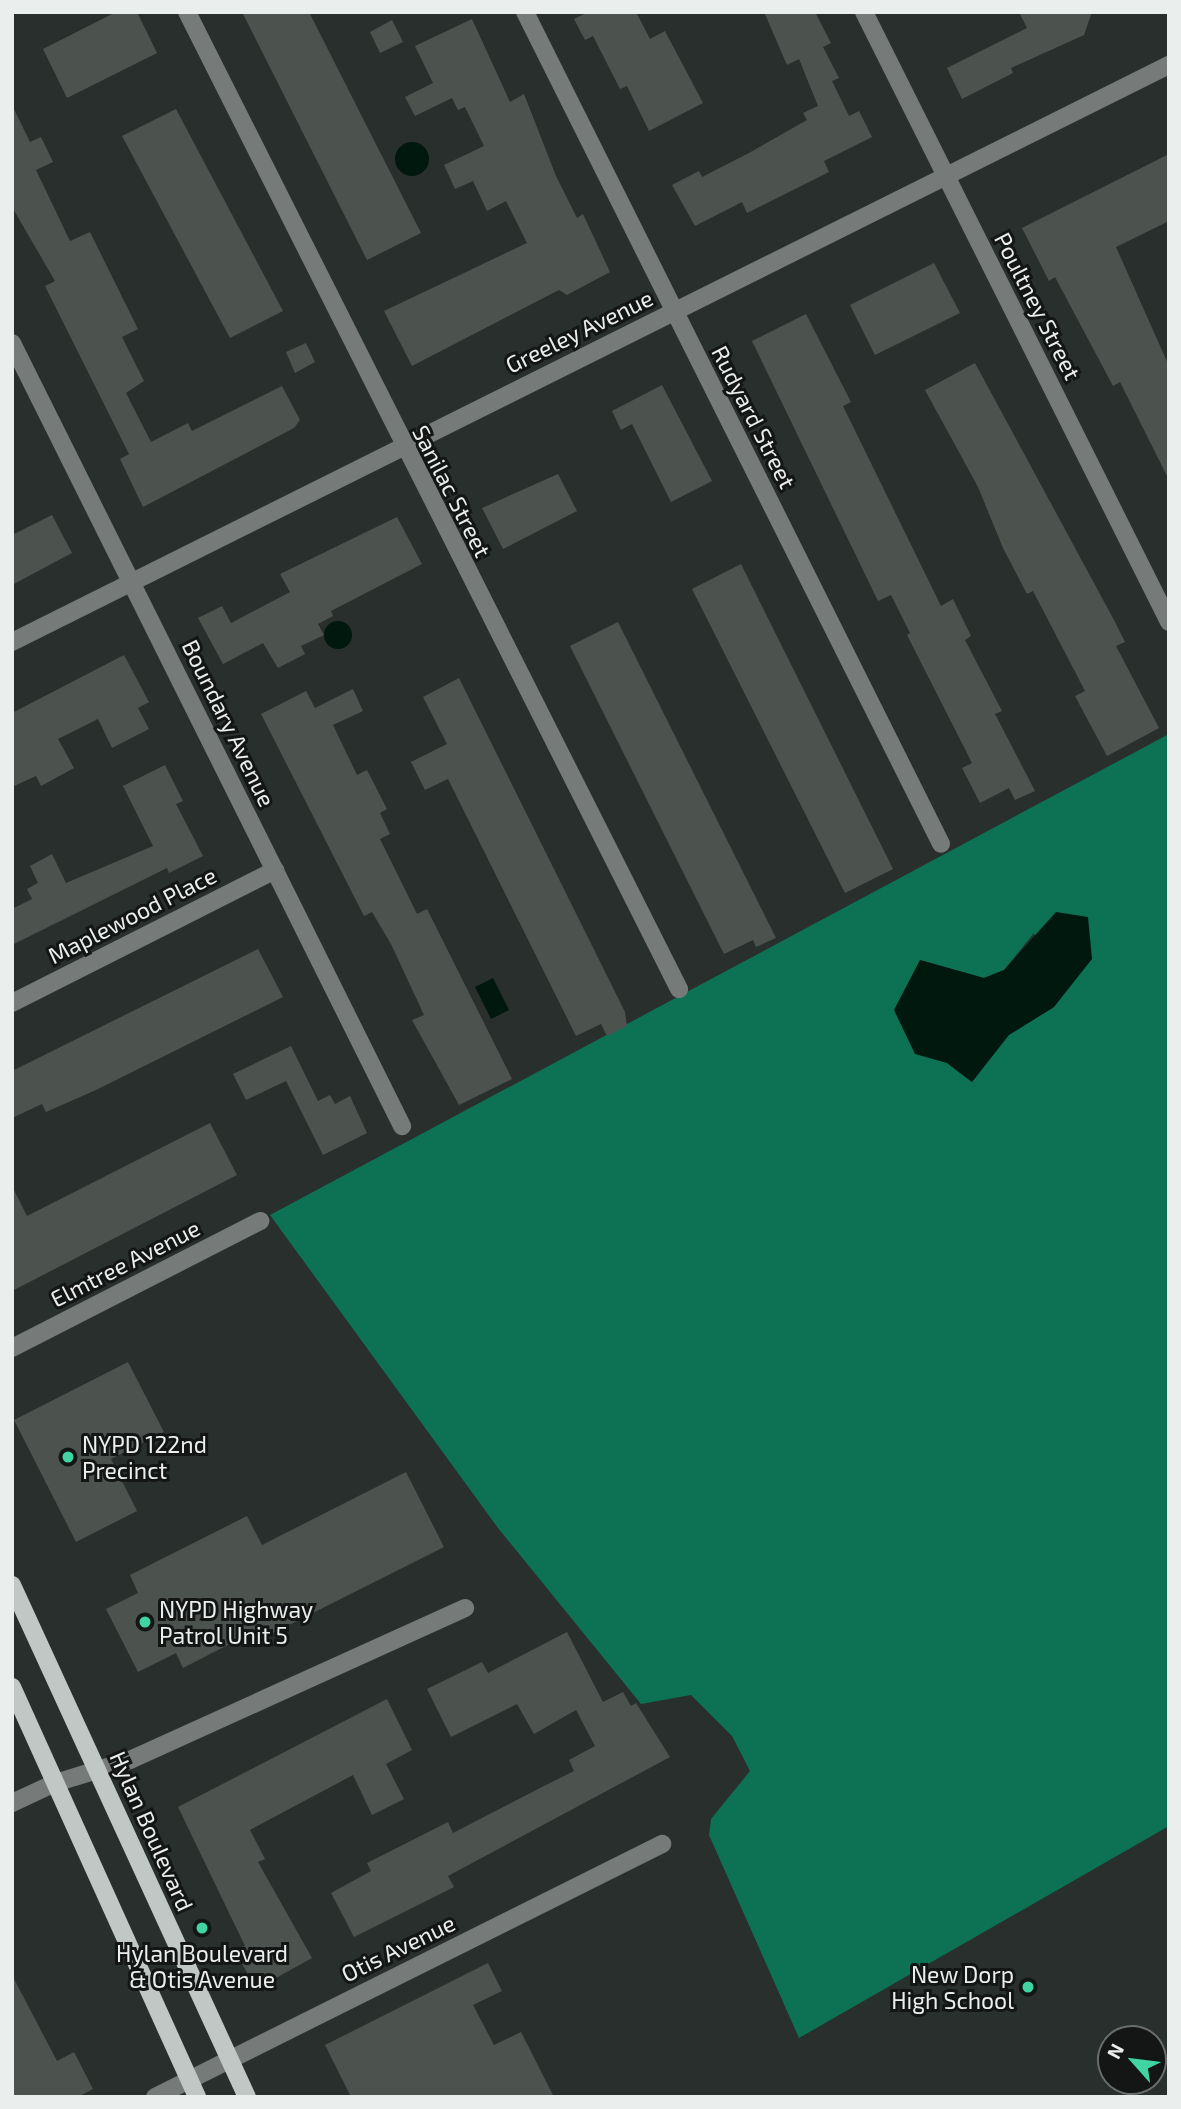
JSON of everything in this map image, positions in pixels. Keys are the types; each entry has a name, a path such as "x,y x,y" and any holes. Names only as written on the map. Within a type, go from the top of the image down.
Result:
{"main road":[{"name":"Hylan Boulevard","path":"14,1594 247,2097"},
{"path":"12,1687 197,2097"}],"street":[{"name":"Sanilac Street","path":"187,12 402,447 679,989"},
{"name":"Rudyard Street","path":"525,12 941,844"},
{"name":"Poultney Street","path":"864,12 1169,622"},
{"name":"Greeley Avenue","path":"12,642 1169,65"},
{"name":"Boundary Avenue","path":"12,343 402,1126"},
{"name":"Maplewood Place","path":"12,1003 275,870"},
{"name":"Elmtree Avenue","path":"12,1348 260,1221"},
{"path":"12,1803 55,1783 98,1771 465,1608"},
{"name":"Otis Avenue","path":"155,2097 662,1844"}],"green space":[{"path":"1169,734 1169,1826 799,2038 709,1835 711,1819 750,1771 732,1736 691,1695 641,1704 498,1528 270,1215","holes":["1034,933 1054,1007 1008,1035 972,1082 947,1063 920,960 984,978 1004,970"]}],"shaded area":[{"path":"412,142 424,147 429,159 424,171 412,176 400,171 395,159 400,147"},
{"path":"338,621 348,625 352,635 348,645 338,649 328,645 324,635 328,625"},
{"path":"1056,912 1088,917 1092,959 1054,1007 1009,1035 972,1082 947,1063 915,1054 894,1010 920,960 984,978 1004,970"},
{"path":"493,978 509,1010 491,1019 475,987"}],"building":[{"path":"116,12 137,12 157,53 67,98 43,49"},
{"path":"242,12 309,12 421,233 367,260"},
{"path":"588,12 636,12 650,39 665,31 703,103 649,131 627,86 620,89 593,36 585,40 574,19"},
{"path":"764,12 815,12 831,43 823,47 839,78 832,81 849,116 859,111 872,137 824,161 829,172 747,213 742,202 695,226 672,185 699,171 702,177 749,153 807,120 803,113 818,106 799,59 787,65"},
{"path":"1019,12 1092,12 1084,35 1011,68 1013,73 962,99 947,68 1027,28"},
{"path":"472,19 510,102 524,94 556,176 577,218 583,214 610,272 567,295 559,290 412,366 384,311 527,243 506,201 487,211 473,181 455,189 444,165 484,146 465,107 458,110 452,98 415,116 405,97 433,83 415,46"},
{"path":"392,20 403,42 380,53 370,32"},
{"path":"12,105 30,142 41,137 53,162 36,170 70,241 90,232 138,329 122,337 144,381 126,393 151,442 188,423 192,431 282,386 300,420 294,428 143,507 120,459 129,454 45,286 55,281 12,207"},
{"path":"176,109 283,311 230,338 122,136"},
{"path":"1169,154 1169,221 1116,247 1169,366 1169,480 1120,382 1113,386 1055,277 1049,281 1022,228"},
{"path":"934,263 960,313 875,355 850,305"},
{"path":"806,314 851,402 843,406 941,606 953,599 971,636 965,640 1002,711 995,714 1035,791 1015,800 1009,788 980,803 962,768 972,763 907,635 910,633 891,595 878,601 752,341"},
{"path":"306,343 315,362 295,373 286,352"},
{"path":"975,363 1114,620 1125,642 1116,646 1159,728 1107,756 1075,696 1085,691 1033,591 1027,594 1003,548 978,487 925,390"},
{"path":"662,385 712,481 671,502 632,424 621,430 612,411"},
{"path":"558,474 577,511 503,549 482,508"},
{"path":"52,515 72,553 12,585 12,535"},
{"path":"397,517 422,564 331,611 333,616 318,624 324,635 301,646 305,654 278,668 263,643 223,664 198,618 222,606 231,623 290,592 280,574"},
{"path":"741,564 893,869 845,893 692,589"},
{"path":"618,622 776,938 756,947 753,940 724,954 570,646"},
{"path":"124,655 149,702 138,708 149,729 112,748 98,719 58,739 74,768 41,786 36,776 12,787 12,713"},
{"path":"459,678 625,1012 627,1026 607,1036 601,1024 576,1036 448,779 425,790 411,762 447,744 423,697"},
{"path":"353,689 363,711 333,725 357,775 367,770 387,809 380,813 390,834 380,839 417,914 427,909 512,1079 459,1105 412,1020 424,1015 391,944 372,912 364,916 261,714 306,691 315,708"},
{"path":"165,765 183,801 176,804 203,856 169,873 167,868 12,945 12,909 32,899 27,889 38,883 30,866 52,854 66,883 153,846 123,786"},
{"path":"258,949 283,997 96,1090 46,1112 42,1104 12,1118 12,1071"},
{"path":"291,1046 318,1101 330,1095 335,1104 350,1096 367,1133 323,1155 286,1081 246,1100 233,1074"},
{"path":"210,1123 237,1175 12,1291 12,1186 27,1216"},
{"path":"128,1362 164,1432 111,1459 137,1511 76,1542 14,1420"},
{"path":"406,1472 444,1547 267,1636 263,1627 183,1668 176,1653 138,1672 106,1609 138,1593 130,1575 247,1516 262,1545"},
{"path":"567,1632 603,1702 623,1692 631,1706 636,1703 670,1757 448,1876 454,1887 354,1937 331,1893 371,1871 367,1863 448,1822 453,1833 574,1771 569,1760 595,1746 576,1710 534,1734 517,1704 451,1737 427,1689 482,1662 488,1673"},
{"path":"387,1699 412,1750 386,1764 404,1799 372,1815 353,1775 250,1830 265,1859 258,1862 312,1958 256,1989 235,1951 245,1946 178,1807"},
{"path":"488,1963 502,1991 473,2005 494,2045 521,2032 554,2097 351,2097 325,2045"},
{"path":"12,1975 57,2061 74,2052 93,2089 78,2097 12,2097"}],"place":[{"name":"NYPD 122nd Precinct","path":"68,1457"},
{"name":"NYPD Highway Patrol Unit 5","path":"145,1622"},
{"name":"Hylan Boulevard & Otis Avenue","path":"202,1928"},
{"name":"New Dorp High School","path":"1028,1987"}]}
